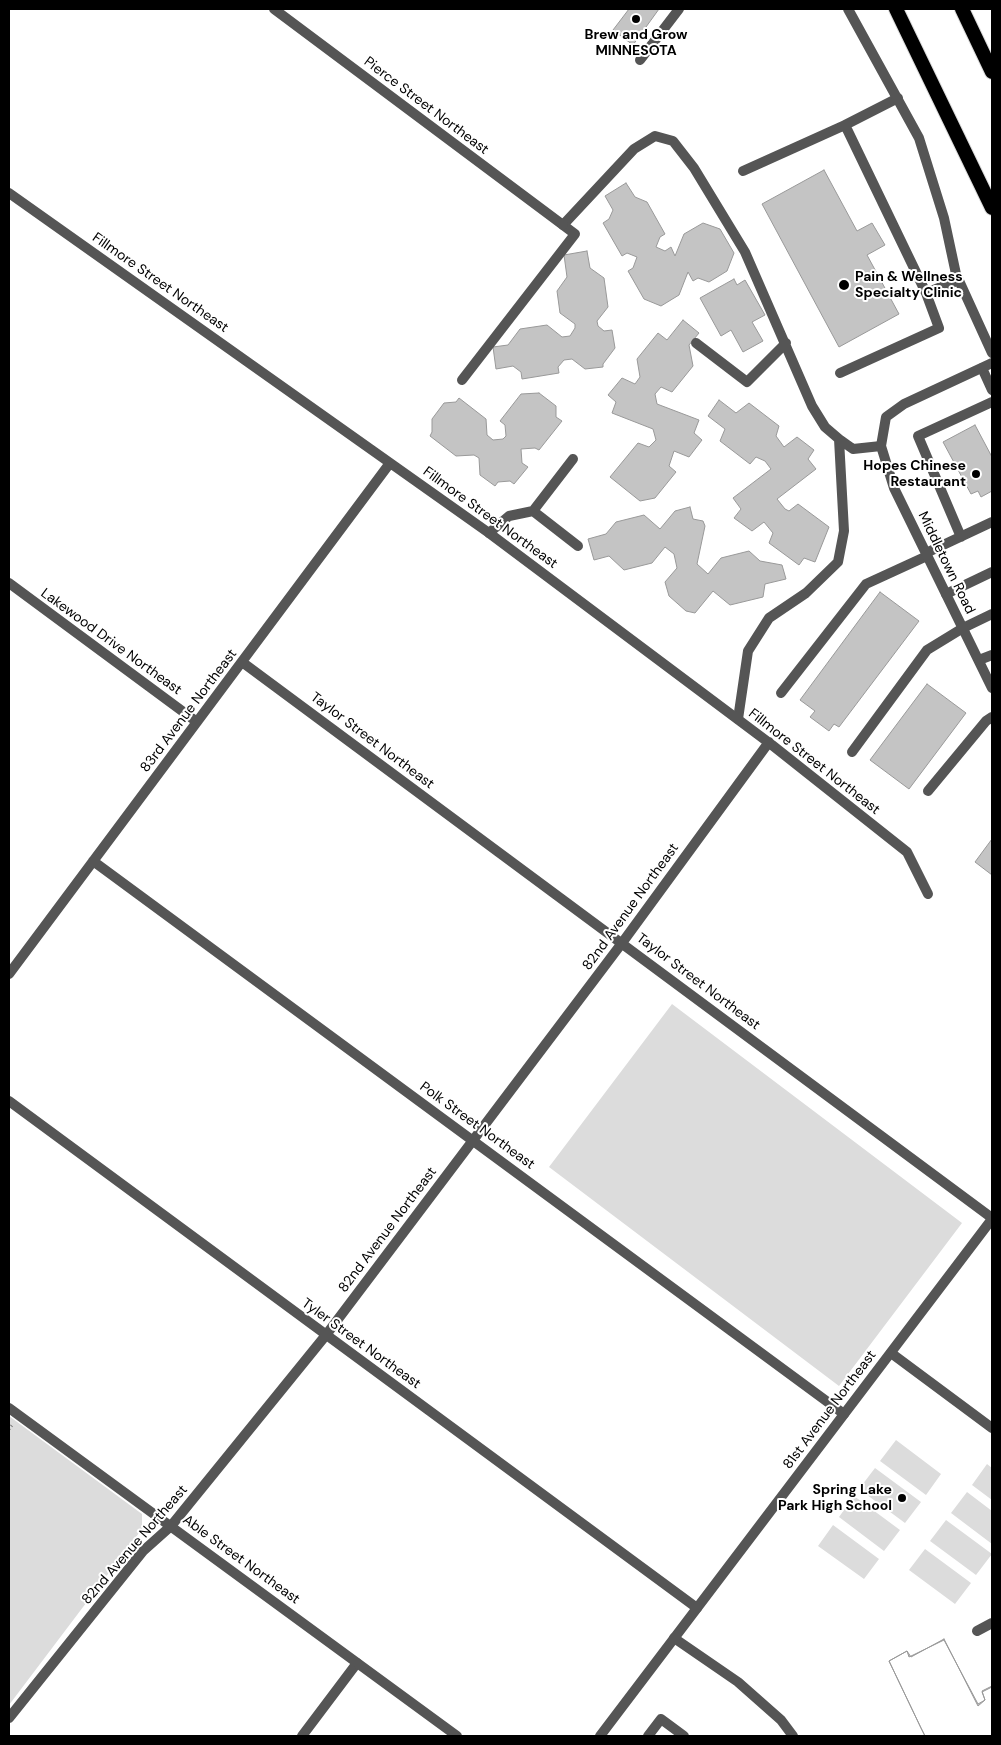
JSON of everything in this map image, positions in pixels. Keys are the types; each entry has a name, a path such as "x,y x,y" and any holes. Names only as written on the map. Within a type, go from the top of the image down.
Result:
{"highway":[{"path":"891,9 907,31"},
{"path":"896,9 992,208"},
{"path":"962,9 992,72"}],"street":[{"name":"Pierce Street Northeast","path":"274,9 562,225"},
{"path":"640,60 679,9"},
{"path":"848,9 919,138 944,218 958,280 992,354"},
{"path":"743,171 898,98"},
{"path":"840,374 939,328 926,293 845,124"},
{"path":"462,380 574,234 562,225 634,149 656,136 673,141 694,168 745,252 812,406 825,427 853,449 882,446"},
{"name":"Fillmore Street Northeast","path":"9,193 489,533 769,742 907,852 928,894"},
{"path":"926,293 958,280"},
{"path":"696,343 747,382 786,343"},
{"name":"Middletown Road","path":"992,363 904,404 886,417 882,446 894,488 992,688"},
{"path":"982,368 992,390"},
{"path":"961,537 918,436 992,402"},
{"path":"738,719 748,651 769,618 806,593 838,562 844,531 839,439"},
{"path":"489,533 509,516 533,511 573,459"},
{"name":"83rd Avenue Northeast","path":"9,974 390,463"},
{"path":"533,511 578,546"},
{"path":"781,693 866,584 992,522"},
{"path":"946,594 992,572"},
{"name":"Lakewood Drive Northeast","path":"9,583 198,722"},
{"path":"852,752 927,650 963,628 992,614"},
{"path":"979,660 992,655"},
{"name":"Taylor Street Northeast","path":"242,662 992,1219"},
{"path":"928,792 986,721 992,717"},
{"name":"82nd Avenue Northeast","path":"9,1718 144,1551 171,1526 326,1335 622,943 769,742"},
{"name":"Polk Street Northeast","path":"93,861 844,1414"},
{"name":"Tyler Street Northeast","path":"9,1101 697,1608"},
{"name":"81st Avenue Northeast","path":"600,1736 992,1219"},
{"path":"891,1353 992,1428"},
{"name":"Able Street Northeast","path":"9,1408 456,1736"},
{"path":"977,1631 992,1622"},
{"path":"674,1638 738,1682 781,1720 793,1736"},
{"path":"302,1736 357,1663"},
{"path":"648,1736 661,1719 684,1736"}],"shaded area":[{"path":"672,1004 962,1223 839,1386 549,1167"},
{"path":"9,1416 142,1514 142,1529 9,1705"},
{"path":"896,1440 941,1474 926,1495 880,1461"},
{"path":"987,1464 992,1468 992,1500 972,1485"},
{"path":"875,1468 921,1502 905,1523 859,1489"},
{"path":"967,1492 992,1511 992,1544 951,1513"},
{"path":"854,1496 900,1530 884,1551 839,1517"},
{"path":"946,1520 992,1554 976,1575 930,1541"},
{"path":"833,1525 879,1559 864,1579 818,1546"},
{"path":"925,1549 971,1583 955,1604 909,1570"}],"building":[{"name":"Brew and Grow MINNESOTA","path":"629,9 659,9 633,45 613,30"},
{"name":"Pain & Wellness Specialty Clinic","path":"824,170 857,231 872,223 885,245 867,255 899,314 839,347 762,204"},
{"path":"626,183 635,197 647,202 665,234 660,237 656,247 665,251 671,247 675,256 684,234 703,223 720,229 734,253 727,271 709,282 698,278 693,281 688,272 679,295 661,306 644,299 628,271 633,268 637,257 627,253 622,256 603,223 609,219 613,210 605,196"},
{"path":"587,251 590,268 604,278 608,307 597,321 598,326 604,331 612,330 615,348 603,364 603,367 585,369 572,359 564,360 558,367 559,373 522,379 521,372 513,366 496,369 493,347 508,345 520,329 547,325 562,337 570,336 575,328 575,324 560,313 557,291 567,277 564,255"},
{"path":"734,279 737,285 745,280 765,315 752,322 763,341 743,352 731,330 721,336 700,298"},
{"path":"683,320 699,333 689,345 693,366 672,392 661,387 655,394 657,404 699,420 694,433 702,440 689,457 674,451 669,466 676,472 655,498 640,501 610,477 638,443 649,447 656,440 653,429 612,413 616,402 608,395 622,378 635,384 640,377 637,359 658,333 667,340"},
{"path":"539,393 556,406 556,417 562,421 539,450 535,448 521,449 522,463 528,467 514,484 510,481 498,482 495,486 480,475 479,458 474,455 456,456 430,436 432,432 432,419 444,403 456,402 459,398 486,419 487,435 493,440 503,439 506,436 505,425 500,421 521,394"},
{"path":"719,400 736,413 749,403 779,426 776,436 784,447 797,437 814,450 808,459 816,469 777,499 789,511 798,504 829,527 815,562 804,558 799,565 769,543 773,533 764,522 752,531 734,518 741,509 733,498 771,469 765,461 756,457 750,464 720,441 725,429 708,416"},
{"name":"Hopes Chinese Restaurant","path":"975,425 992,457 992,491 981,497 978,491 971,494 943,442"},
{"path":"690,507 693,519 703,521 705,526 697,564 708,574 721,558 749,551 760,561 782,565 786,579 765,584 763,597 730,605 713,591 695,613 686,611 669,596 665,582 677,568 674,554 665,547 652,563 624,570 609,556 594,560 588,539 606,534 616,522 644,515 660,529 675,511"},
{"path":"880,592 919,621 839,727 834,724 829,731 810,717 815,711 800,700"},
{"path":"927,684 966,713 909,789 870,760"},
{"path":"992,839 992,875 975,862"},
{"path":"944,1639 978,1706 985,1700 982,1691 992,1686 992,1736 925,1736 921,1728 889,1661 907,1651 911,1657"},
{"path":"944,1640 978,1704 985,1700 982,1692 992,1687 992,1736 925,1736 921,1728 889,1661 907,1651 909,1657"}],"place":[{"name":"Brew and Grow MINNESOTA","path":"636,19"},
{"name":"Pain & Wellness Specialty Clinic","path":"844,285"},
{"name":"Hopes Chinese Restaurant","path":"976,474"},
{"name":"Spring Lake Park High School","path":"902,1498"}]}
